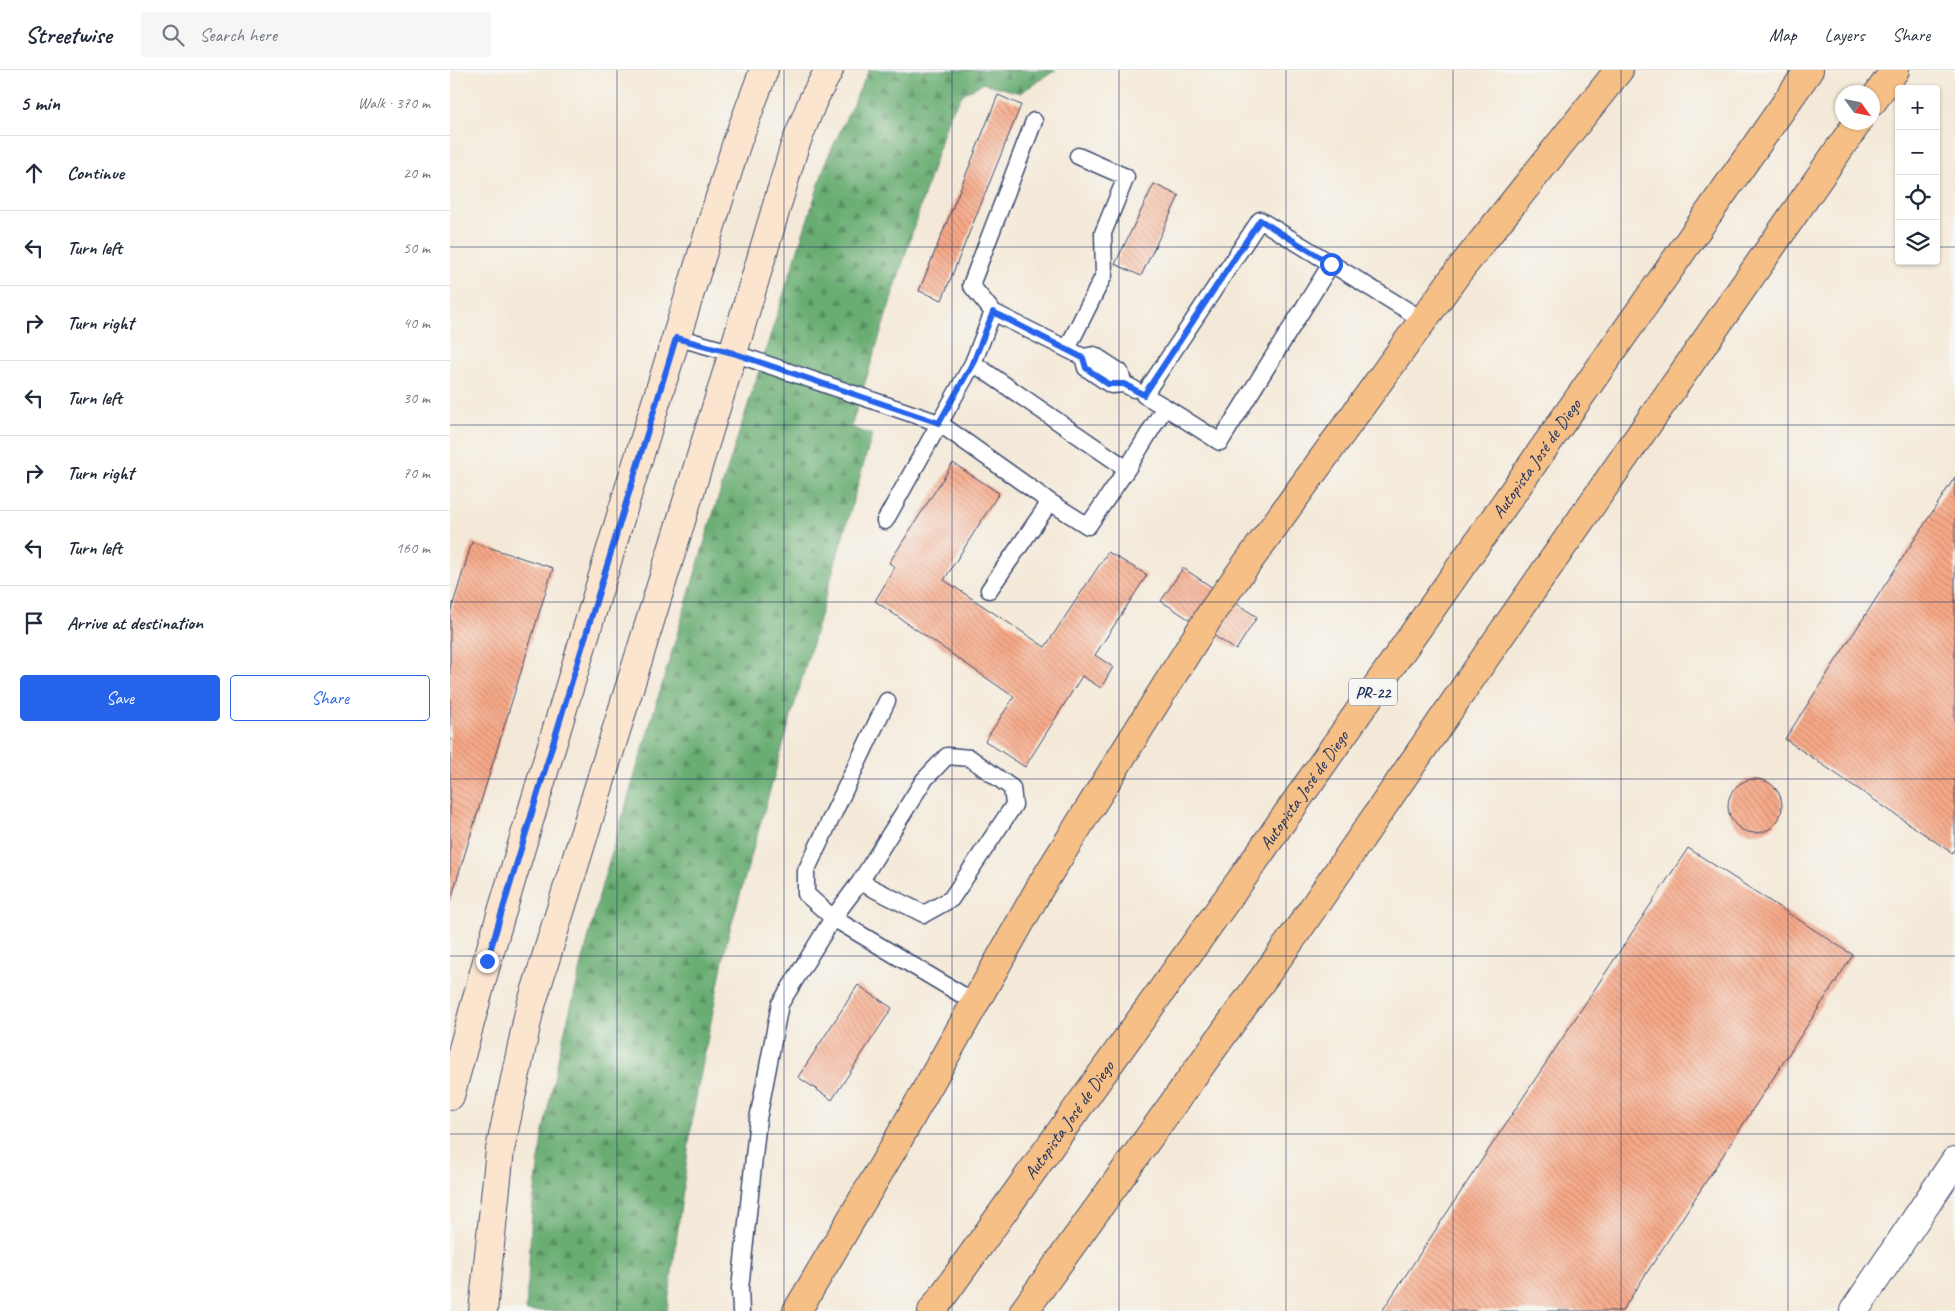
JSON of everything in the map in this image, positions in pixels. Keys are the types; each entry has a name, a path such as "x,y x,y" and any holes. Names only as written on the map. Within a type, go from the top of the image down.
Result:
{"highway":[{"path":"797,1311 894,1146 1042,884 1214,609 1458,272 1618,70"},
{"name":"Autopista José de Diego","path":"932,1311 1249,869 1809,70"},
{"path":"1880,91 1895,70"},
{"path":"1024,1311 1293,937 1852,130"}],"street":[{"path":"450,1096 487,961 676,338 737,142 764,70"},
{"path":"483,1311 500,1150 529,1012 733,353 794,148 813,100 829,70"},
{"path":"1854,1311 1955,1161"}],"lane":[{"path":"1034,121 971,285 993,312 1083,358 1094,355 1120,372 1124,384 1166,407 1220,442 1331,264"},
{"path":"1067,349 1104,275 1103,233 1126,178 1078,156"},
{"path":"1144,395 1260,220 1423,320"},
{"path":"886,521 973,363 993,312"},
{"path":"676,338 733,353 939,423 1050,502 1088,526 1166,407"},
{"path":"973,363 1127,469"},
{"path":"990,590 1050,502"},
{"path":"887,701 806,871 806,894 833,918 974,1002"},
{"path":"741,1311 740,1289 758,1119 780,1004 833,918 860,882 924,780 947,756 970,758 1012,788 1014,805 950,899 924,914 860,882"}],"green space":[{"path":"869,70 1056,70 1020,93 983,83 963,94 949,116 851,427 872,435 727,940 693,1113 667,1311 526,1311 532,1212 542,1137 560,1050 602,885 713,514 827,159"}],"building":[{"path":"998,95 1021,105 942,300 919,291"},
{"path":"1154,184 1179,196 1141,276 1115,264"},
{"path":"953,463 999,493 944,580 1045,647 1108,552 1147,575 1095,655 1113,667 1101,688 1082,676 1025,767 985,741 1014,697 875,601 895,567 889,563"},
{"path":"1955,477 1955,848 1952,853 1785,739"},
{"path":"472,542 553,568 450,902 450,614"},
{"path":"1183,568 1257,617 1236,650 1161,601"},
{"path":"1755,779 1765,781 1774,787 1780,796 1782,806 1780,816 1774,825 1765,831 1755,833 1745,831 1736,825 1730,816 1728,806 1730,796 1736,787 1745,781"},
{"path":"1688,848 1853,955 1622,1311 1382,1311"},
{"path":"858,985 892,1008 832,1100 798,1077"}],"route":[{"path":"487,961 676,338 733,353 939,423 973,363 993,312 1083,358 1086,368 1108,384 1124,384 1144,395 1260,220 1331,264"}]}
